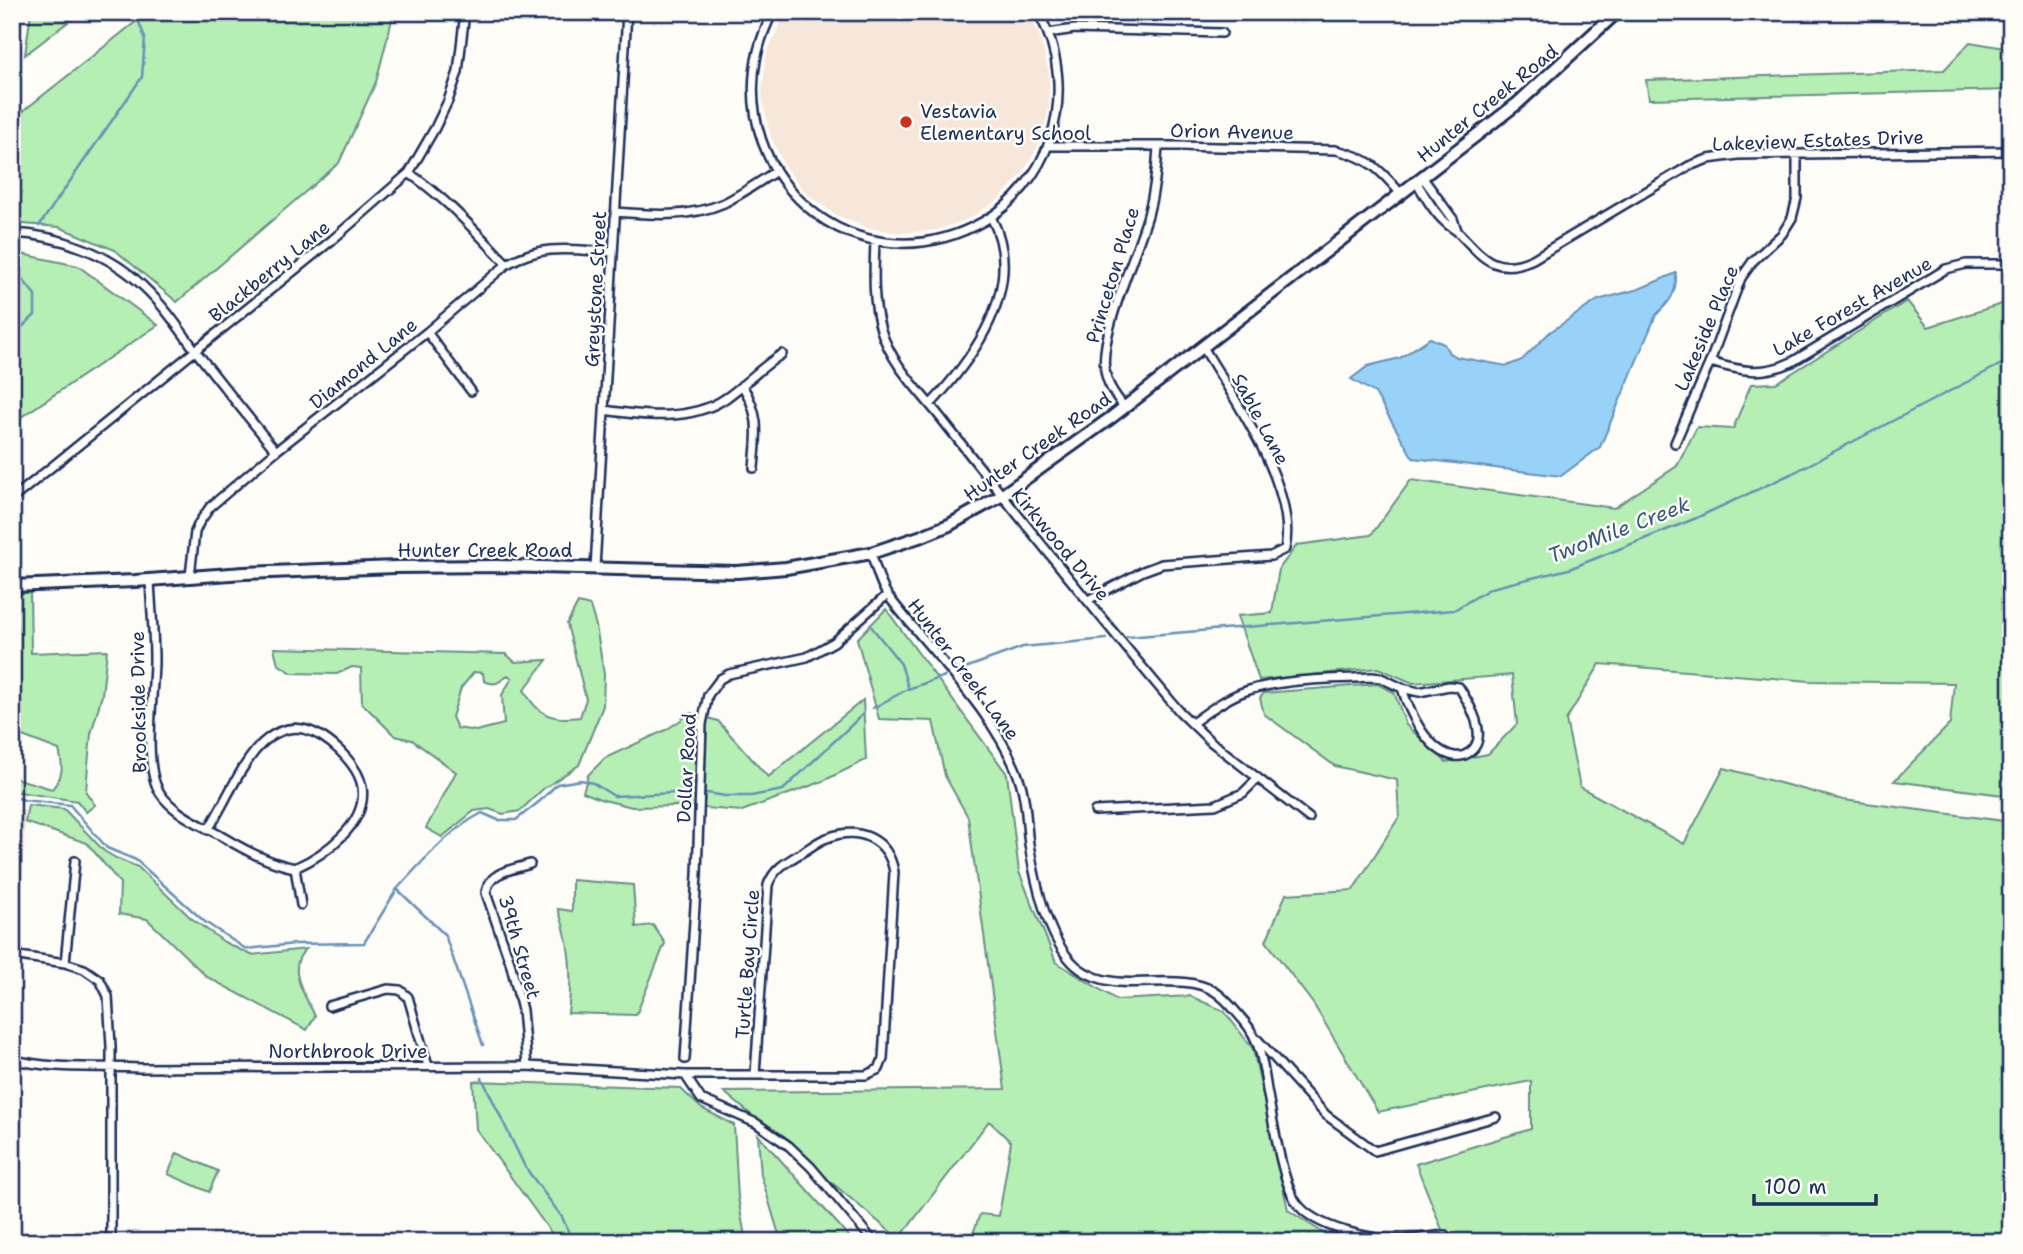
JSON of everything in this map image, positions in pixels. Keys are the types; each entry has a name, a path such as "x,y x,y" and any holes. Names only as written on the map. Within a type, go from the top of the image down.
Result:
{"main road":[{"name":"Hunter Creek Road","path":"12,586 396,567 737,572 786,568 871,553 949,525 1001,496 1124,408 1528,94 1617,12"}],"street":[{"name":"Blackberry Lane","path":"12,499 332,240 409,173 448,100 458,72 465,12"},
{"name":"Greystone Street","path":"595,568 627,12"},
{"path":"773,12 757,54 752,99 762,144 776,171 798,199 825,221 875,240 899,243 923,242 970,229 1006,206 1030,178 1048,146 1056,114 1058,81 1048,33 1038,12"},
{"path":"1596,12 1607,20"},
{"path":"1048,33 1075,29 1222,33"},
{"name":"Orion Avenue","path":"1048,146 1336,150 1356,155 1374,164 1401,194"},
{"name":"Princeton Place","path":"1124,408 1109,386 1104,368 1105,348 1148,215 1156,176 1158,146"},
{"name":"Lakeview Estates Drive","path":"1420,180 1453,219 1458,231 1471,247 1486,260 1515,266 1534,259 1671,176 1698,162 1717,157 2011,151"},
{"name":"Lakeside Place","path":"1675,443 1746,269 1782,234 1792,218 1797,198 1797,154"},
{"path":"615,212 653,215 702,210 739,195 776,171"},
{"path":"409,173 462,215 507,264"},
{"path":"930,405 953,381 971,356 1003,283 1004,252 999,232 991,217"},
{"path":"12,233 37,235 75,246 120,267 143,286 177,324 276,451"},
{"name":"Kirkwood Drive","path":"875,240 874,291 881,331 900,366 1001,496 1192,723 1210,741 1309,818"},
{"name":"Diamond Lane","path":"190,576 195,532 204,515 217,500 427,332 507,264 521,256 545,249 613,252"},
{"name":"Lake Forest Avenue","path":"1710,362 1744,371 1774,370 1792,362 1946,268 1966,264 2011,264"},
{"path":"427,332 471,391"},
{"name":"Sable Lane","path":"1088,600 1143,571 1163,564 1271,556 1285,549 1287,525 1268,458 1203,347"},
{"path":"604,410 649,415 688,413 717,404 765,364 782,354"},
{"path":"742,385 753,403 758,423 754,468"},
{"path":"871,553 887,595"},
{"name":"Brookside Drive","path":"150,579 154,657 150,747 156,786 167,802 208,830 270,862 295,868"},
{"name":"Hunter Creek Lane","path":"887,595 940,658 994,730 1009,755 1021,783 1031,855 1042,902 1057,937 1073,962 1088,974 1116,981 1206,987 1223,998 1326,1115 1375,1151 1496,1116"},
{"name":"Dollar Road","path":"685,1059 697,875 702,724 708,695 720,678 729,674 807,657 834,642 887,595"},
{"path":"1192,723 1215,706 1242,692 1270,685 1372,677 1419,691 1459,687 1480,733 1478,743 1472,751 1463,756 1453,756 1437,746 1422,732 1411,715 1402,688"},
{"path":"208,830 258,747 292,727 312,730 329,741 356,770 363,789 362,799 355,817 337,841 313,859 295,868 301,905"},
{"path":"1095,811 1215,806 1243,793 1258,778"},
{"name":"Turtle Bay Circle","path":"755,1075 768,885 771,875 781,865 825,839 853,835 876,840 885,847 892,858 894,872 883,1059 879,1069"},
{"path":"65,963 75,861"},
{"name":"39th Street","path":"527,1066 522,1010 510,962 486,893 488,883 495,876 530,864"},
{"path":"12,928 15,867"},
{"path":"12,937 19,956 65,963 93,974 100,980 108,996 111,1242"},
{"path":"329,1006 388,989 400,990 408,997 428,1066"},
{"name":"Hunter Creek Lane","path":"1255,1036 1282,1162 1295,1201 1302,1209 1337,1228 1376,1239 1405,1240 1445,1235"},
{"name":"Northbrook Drive","path":"12,1059 55,1066 527,1066 685,1075 866,1074 879,1069"},
{"path":"685,1075 701,1099 756,1123 789,1146 811,1167 874,1242"}],"shaded area":[{"name":"Vestavia Elementary School","path":"785,12 1027,12 1039,34 1049,73 1049,108 1040,142 1023,173 999,199 970,218 937,230 902,233 868,228 836,215 807,194 785,167 770,135 762,96 766,55"},
{"path":"12,807 26,811 16,980 12,984"}],"green space":[{"path":"31,12 81,12 25,55"},
{"path":"148,12 394,12 376,82 339,163 177,302 115,250 59,227 12,223 12,120"},
{"path":"1970,42 2011,49 2011,90 1649,99 1646,80 1944,70"},
{"path":"12,252 78,266 158,325 12,423"},
{"path":"1907,301 1928,327 2011,301 2011,796 1894,781 1950,724 1954,683 1810,681 1600,664 1566,720 1580,787 1684,844 1724,768 1843,800 2011,822 2011,1242 1447,1242 1416,1164 1531,1129 1531,1081 1378,1112 1314,1005 1266,941 1286,894 1353,890 1399,817 1397,780 1335,766 1264,714 1260,698 1264,693 1377,684 1394,692 1406,725 1446,762 1488,754 1517,724 1512,675 1413,683 1378,668 1259,680 1237,616 1272,613 1279,569 1297,545 1371,535 1411,480 1614,508 1677,466 1697,427 1733,429 1751,384 1776,383"},
{"path":"30,592 31,653 107,650 102,695 91,734 88,765 86,792 95,805 86,812 77,801 12,791 12,777 52,789 59,780 61,771 59,750 12,732 12,594"},
{"path":"578,603 590,606 604,674 603,706 579,765 543,789 520,811 503,814 489,809 474,811 442,837 426,828 456,772 412,740 395,736 362,703 361,668 352,667 337,674 292,673 278,664 274,648 506,654 515,662 547,660 524,690 540,711 553,717 570,718 580,717 586,699 567,624","holes":["474,672 483,673 484,681 491,683 499,682 508,675 512,678 502,695 504,724 476,731 457,728 452,717 461,688"]},
{"path":"886,609 1007,774 1019,872 1056,962 1117,1000 1190,996 1224,1011 1253,1049 1288,1210 1337,1242 970,1242 980,1214 999,1216 1011,1142 989,1121 899,1239 724,1092 1005,1089 968,817 945,776 933,721 879,719 857,639"},
{"path":"863,700 866,760 821,782 742,811 678,806 632,807 583,792 588,775 605,758 666,730 691,713 718,721 768,777"},
{"path":"28,805 64,809 104,851 138,867 191,918 224,942 251,955 306,949 300,956 297,973 302,991 315,1016 307,1030 207,977 147,919 119,914 120,883 87,843 25,822"},
{"path":"572,880 633,885 636,927 653,925 665,943 636,1015 568,1013 570,960 558,909 572,911"},
{"path":"473,1081 680,1088 701,1108 734,1125 738,1198 746,1242 551,1242 552,1234 476,1129"},
{"path":"758,1135 854,1242 771,1242 780,1238 761,1175"},
{"path":"177,1153 218,1171 209,1192 168,1174"}],"water":[{"path":"1676,273 1674,292 1656,315 1600,447 1561,476 1413,458 1375,393 1351,379 1368,366 1400,358 1430,338 1444,344 1449,353 1457,357 1507,366 1522,360 1550,332 1598,300 1639,289"}],"waterway":[{"path":"39,226 142,77 145,38 135,12"},
{"path":"12,264 17,247"},
{"path":"12,266 35,295 35,315 20,329 12,331"},
{"name":"TwoMile Creek","path":"1127,637 1454,610 1491,588 1569,569 1694,519 1793,473 2011,359"},
{"path":"870,625 901,664 908,687"},
{"name":"TwoMile Creek","path":"954,672 1023,647 1106,639"},
{"name":"TwoMile Creek","path":"873,708 908,689 945,676"},
{"name":"TwoMile Creek","path":"701,792 751,796 783,790 863,714"},
{"path":"397,889 436,847 470,820 482,813 498,820 516,820 557,784 581,780 593,783 614,796 694,792"},
{"path":"12,796 24,800 70,805 107,848 136,860 205,922 246,949 295,944 364,943 397,889 445,935 483,1045"},
{"name":"TwoMile Creek","path":"482,1078 525,1167 562,1217 573,1242"}],"place":[{"name":"Vestavia Elementary School","path":"906,122"}]}
